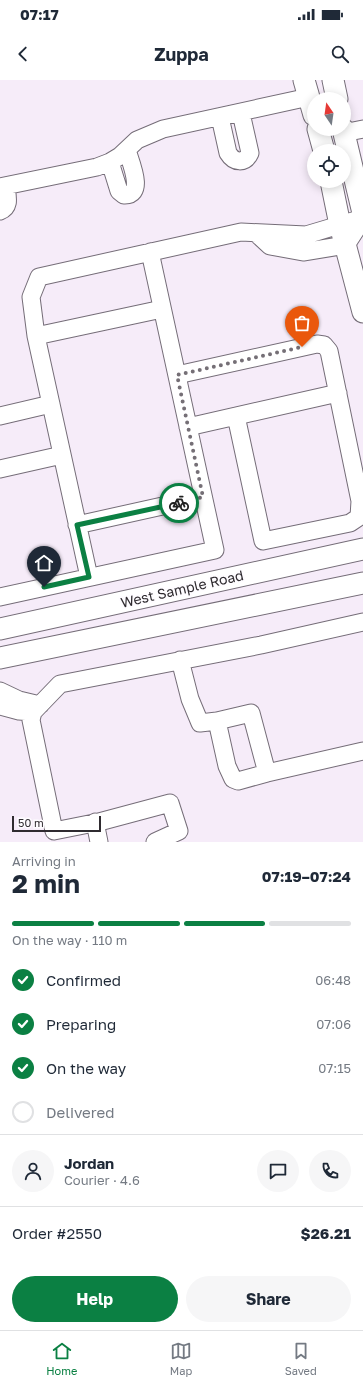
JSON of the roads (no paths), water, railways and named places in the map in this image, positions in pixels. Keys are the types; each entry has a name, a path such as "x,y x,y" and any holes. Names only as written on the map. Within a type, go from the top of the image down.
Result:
{"main road":[{"path":"333,80 336,92"},
{"path":"351,136 363,213"},
{"path":"332,188 340,225 363,312"},
{"name":"West Sample Road","path":"0,630 363,549"},
{"name":"West Sample Road","path":"0,658 363,583"}],"street":[{"path":"0,211 8,205 3,187 97,167 110,162 127,150 137,140 148,134 163,129 307,97"},
{"path":"220,117 228,153 230,157 239,162 248,157 250,152 240,112"},
{"path":"110,162 119,191 124,194 132,193 136,187 136,184 127,150"},
{"path":"89,577 36,336 31,297 39,277 241,232 257,234 306,235 363,219"},
{"path":"257,234 270,246 303,252 346,245 363,219"},
{"path":"0,597 215,550 150,252"},
{"path":"36,336 162,309"},
{"path":"177,375 317,344 324,345 329,351 338,393 360,501 359,516 350,523 263,541 236,416"},
{"path":"188,427 338,393"},
{"path":"0,416 51,404"},
{"path":"0,468 62,455"},
{"path":"77,525 203,497"},
{"path":"155,842 179,831 170,803 54,831 31,720 37,709 60,684 261,645 363,622"},
{"path":"180,660 190,699 200,723 217,721 251,713 267,773"},
{"path":"0,691 37,709"},
{"path":"0,706 19,712 37,709"},
{"path":"217,721 228,766 233,779 238,781 363,751"},
{"path":"95,822 99,842"}]}
